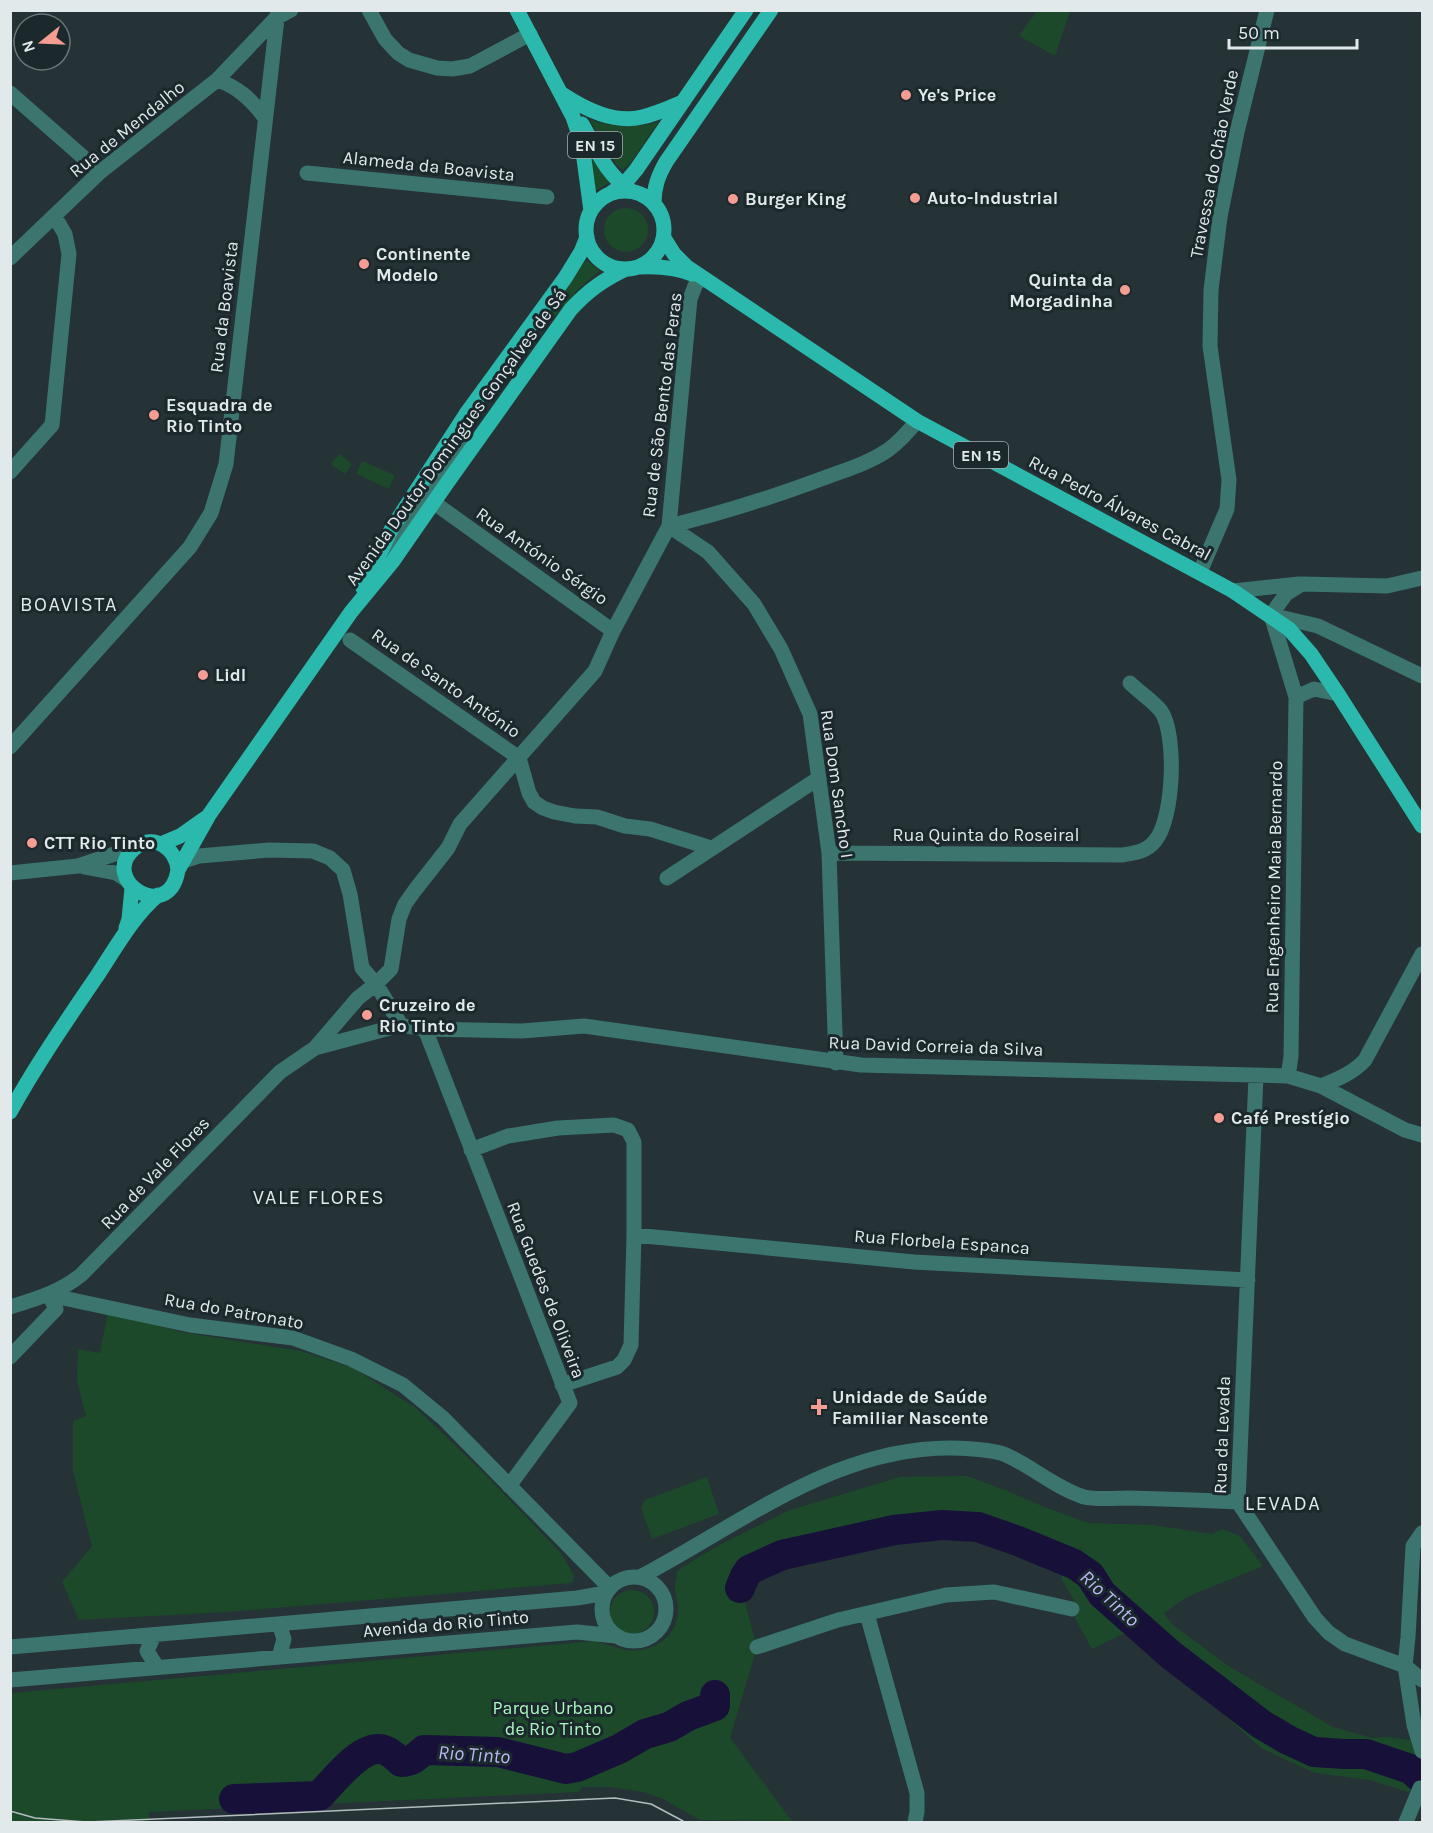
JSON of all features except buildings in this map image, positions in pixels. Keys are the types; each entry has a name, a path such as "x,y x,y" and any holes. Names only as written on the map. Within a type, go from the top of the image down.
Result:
{"main road":[{"name":"EN 15","path":"517,10 562,94 582,144 591,211 586,224 591,250 600,261 612,267 632,268"},
{"path":"591,211 598,201 609,194 628,188 636,170 746,10"},
{"path":"654,203 654,188 666,162 771,10"},
{"name":"EN 15","path":"562,94 582,123 609,171 628,188 644,195 654,203 661,213 664,237"},
{"path":"562,94 579,105 601,114 625,119 654,114 684,102"},
{"name":"Avenida Doutor Domingues Gonçalves de Sá","path":"351,612 392,528 466,414 565,278 581,252 587,237"},
{"path":"632,268 651,260 664,237"},
{"name":"Rua Pedro Álvares Cabral","path":"664,237 674,254 687,267 917,421 1200,572 1271,615 1289,629 1311,654 1422,826"},
{"name":"Rua Pedro Álvares Cabral","path":"632,268 665,267 701,277"},
{"name":"Avenida Doutor Domingues Gonçalves de Sá","path":"10,1112 57,1036 122,939 145,907 158,895 173,886 181,866 209,815 351,612 393,561 571,309 587,292 606,278 632,268"},
{"name":"Avenida Doutor Domingues Gonçalves de Sá","path":"136,847 152,842 161,844 180,836 209,815"},
{"path":"161,844 174,854 181,866"},
{"path":"122,939 129,919 130,884 125,871 126,862 136,847"},
{"path":"130,884 140,894 158,895"}],"street":[{"name":"Rua de Mendalho","path":"10,258 99,172 217,80 277,14 291,10"},
{"path":"362,10 372,16 385,39 398,53 409,60 437,68 452,69 470,66 530,34"},
{"name":"Travessa do Chão Verde","path":"1200,572 1227,509 1229,480 1210,346 1212,280 1220,217 1237,132 1267,10"},
{"name":"Rua da Boavista","path":"10,747 190,547 211,513 226,464 277,14"},
{"path":"217,80 242,92 265,118"},
{"path":"10,93 99,172"},
{"name":"Alameda da Boavista","path":"307,173 547,197"},
{"path":"10,472 52,425 69,254 65,234 55,217"},
{"name":"Rua de São Bento das Peras","path":"315,1048 358,998 391,969 399,919 410,897 448,848 460,824 595,671 669,526 690,299 701,277"},
{"path":"437,497 430,493 430,484 461,440 466,414"},
{"path":"669,526 720,514 855,466 887,451 906,435 917,421"},
{"path":"363,587 421,504 437,497"},
{"name":"Rua António Sérgio","path":"437,497 448,513 614,631"},
{"name":"Rua António Sérgio","path":"424,516 432,512 448,513"},
{"name":"Rua Dom Sancho I","path":"669,526 708,552 753,604 781,649 810,714 829,853 836,1063"},
{"path":"1233,591 1302,584 1387,586 1422,578"},
{"path":"1302,584 1286,594 1271,615 1318,626 1422,676"},
{"name":"Rua Engenheiro Maia Bernardo","path":"1271,615 1296,697 1291,1058 1288,1077"},
{"name":"Rua de Santo António","path":"350,640 519,758"},
{"name":"Rua Quinta do Roseiral","path":"829,853 1122,855 1144,851 1155,841 1163,828 1168,812 1171,745 1161,712 1130,683"},
{"path":"1296,697 1314,689 1338,694"},
{"path":"519,758 526,786 534,802 554,812 597,817 625,826 650,829 711,848"},
{"path":"667,878 819,777"},
{"path":"78,866 136,847"},
{"path":"181,866 199,856 269,850 313,851 330,858 343,870 350,894 362,968 376,984 401,1025 315,1048"},
{"path":"10,873 78,866 116,873 130,884"},
{"path":"1321,1086 1348,1074 1365,1060 1422,954"},
{"name":"Rua David Correia da Silva","path":"401,1025 425,1029 522,1031 584,1026 836,1063 885,1066 1288,1077 1321,1086 1405,1130 1422,1135"},
{"name":"Rua Guedes de Oliveira","path":"425,1029 561,1385 570,1403 509,1486"},
{"name":"Rua de Vale Flores","path":"10,1307 49,1295 69,1285 81,1275 280,1072 315,1048"},
{"name":"Rua da Levada","path":"1256,1076 1238,1502 1315,1617 1329,1633 1345,1644 1405,1666 1422,1680"},
{"path":"471,1150 508,1136 558,1128 614,1125 628,1130 634,1142 631,1345 624,1360 617,1367 561,1385"},
{"name":"Rua Florbela Espanca","path":"634,1235 914,1262 1248,1280"},
{"path":"10,1357 56,1309 49,1295"},
{"name":"Rua do Patronato","path":"49,1295 190,1325 293,1338 351,1359 403,1385 444,1418 509,1486"},
{"path":"640,1577 766,1505 833,1471 881,1456 929,1447 974,1449 1007,1455 1042,1477 1085,1497 1238,1502"},
{"path":"509,1486 607,1590"},
{"path":"1422,1533 1413,1546 1405,1666 1414,1725 1422,1751"},
{"path":"661,1591 678,1557"},
{"path":"640,1577 648,1580 661,1591 666,1610 665,1619 660,1628 645,1640 635,1642 616,1636 609,1630 603,1621 601,1611 607,1590 621,1579 640,1577"},
{"name":"Avenida do Rio Tinto","path":"10,1647 578,1598 607,1590"},
{"path":"758,1647 838,1620 946,1595 994,1592 1072,1609"},
{"path":"867,1614 917,1793 915,1822"},
{"path":"279,1624 284,1639 279,1657"},
{"name":"Avenida do Rio Tinto","path":"10,1680 578,1632 616,1636"},
{"path":"154,1635 147,1651 157,1667"},
{"path":"1406,1822 1420,1788"}],"green space":[{"path":"1037,11 1070,11 1055,56 1019,36"},
{"path":"589,119 624,126 659,122 629,165 622,170"},
{"path":"586,143 609,183 595,191"},
{"path":"626,208 635,209 642,214 647,221 647,239 642,246 635,251 626,252 617,251 610,246 605,239 604,230 605,221 610,214 617,209"},
{"path":"586,260 600,271 577,291 557,315 551,316 550,310"},
{"path":"339,454 352,464 345,474 331,464"},
{"path":"362,461 395,475 389,489 356,474"},
{"path":"108,1312 181,1332 301,1351 353,1368 416,1408 483,1472 561,1553 574,1576 572,1583 226,1612 79,1620 62,1582 92,1546 73,1471 73,1421 86,1416 77,1380 78,1349 100,1353"},
{"name":"Parque Urbano de Rio Tinto","path":"967,1476 1088,1523 1153,1525 1212,1534 1222,1529 1240,1536 1263,1566 1187,1597 1164,1613 1173,1625 1230,1667 1333,1727 1372,1738 1388,1737 1422,1742 1422,1791 1419,1788 1408,1792 1370,1780 1315,1773 1261,1748 1139,1638 1125,1633 1092,1649 1075,1618 1076,1604 1061,1578 1065,1571 996,1544 945,1538 868,1543 793,1564 762,1578 744,1600 757,1647 730,1738 792,1821 700,1820 663,1799 644,1792 609,1787 582,1787 579,1792 149,1812 149,1822 11,1822 11,1693 595,1641 627,1650 645,1649 661,1642 673,1630 678,1610 675,1590 677,1571 723,1543 790,1510 900,1477"},
{"path":"707,1477 719,1514 652,1539 641,1508 645,1500"},
{"path":"632,1590 641,1591 648,1596 653,1603 653,1621 648,1628 641,1633 632,1634 623,1633 616,1628 611,1621 610,1612 611,1603 616,1596 623,1591"}],"waterway":[{"name":"Rio Tinto","path":"740,1588 749,1570 782,1555 894,1530 942,1525 978,1527 1074,1564 1090,1575 1102,1594 1171,1655 1261,1724 1288,1740 1314,1752 1366,1754 1410,1769 1422,1779"},
{"name":"Rio Tinto","path":"234,1799 319,1796 361,1755 377,1749 387,1751 401,1762 411,1760 424,1750 498,1752 566,1769 577,1767 619,1749 645,1734 669,1727 688,1716 715,1706 715,1695"}],"tram line":[{"path":"89,1822 615,1798 651,1804 683,1821"},
{"path":"10,1811 35,1818 86,1822"}],"place":[{"name":"Ye's Price","path":"906,95"},
{"name":"Auto-Industrial","path":"915,198"},
{"name":"Burger King","path":"733,199"},
{"name":"Continente Modelo","path":"364,264"},
{"name":"Quinta da Morgadinha","path":"1125,290"},
{"name":"Esquadra de Rio Tinto","path":"154,415"},
{"name":"Lidl","path":"203,675"},
{"name":"CTT Rio Tinto","path":"32,843"},
{"name":"Cruzeiro de Rio Tinto","path":"367,1015"},
{"name":"Café Prestígio","path":"1219,1118"},
{"name":"Unidade de Saúde Familiar Nascente","path":"819,1407"}],"district":[{"name":"BOAVISTA","path":"69,604"},
{"name":"VALE FLORES","path":"319,1197"},
{"name":"LEVADA","path":"1283,1503"}]}
